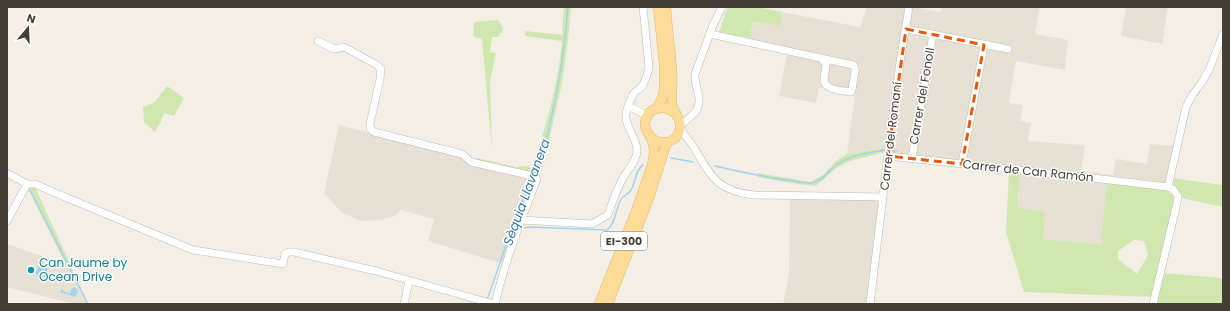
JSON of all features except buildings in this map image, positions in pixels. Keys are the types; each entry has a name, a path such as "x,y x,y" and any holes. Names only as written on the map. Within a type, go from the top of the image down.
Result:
{"main road":[{"path":"656,109 662,99 664,89 664,63 658,7"},
{"path":"666,7 672,74 672,100 676,114"},
{"path":"648,116 652,111 664,107 676,114 680,120 680,127"},
{"name":"EI-300","path":"599,304 646,183 654,153 651,138 645,128 648,116"},
{"name":"EI-300","path":"608,304 671,140 678,134 680,127"},
{"path":"651,138 659,142 671,140"}],"street":[{"path":"521,220 592,224 608,216 614,195 623,178 632,166 637,153 637,146 634,136 626,122 626,117 628,106 633,95 643,85 649,67 643,7"},
{"name":"Carrer del Romaní","path":"870,304 900,62 909,7"},
{"path":"721,9 695,74 699,104 695,111 680,127 710,174 719,183 735,192 754,194 883,197"},
{"path":"906,29 1008,49"},
{"path":"710,34 822,58 853,65 855,71 852,90 850,92 828,88 825,85 826,64 822,58"},
{"name":"Carrer del Fonoll","path":"912,158 933,34"},
{"path":"1153,304 1178,196 1173,189 1168,187 1186,107 1205,76 1223,34"},
{"path":"7,173 27,184 35,184 193,250 283,264 285,254 288,252 294,252 376,271 495,304 502,276 537,179 533,176 471,162 462,154 374,132 370,128 370,124 381,68 344,47 334,49 318,41"},
{"path":"962,164 984,44"},
{"path":"628,106 648,116"},
{"path":"676,114 690,117"},
{"path":"671,140 682,139 689,141"},
{"name":"Carrer de Can Ramón","path":"888,156 1168,187"},
{"path":"7,221 27,184"},
{"path":"404,304 409,281"}],"highlighted area":[{"path":"906,29 984,45 962,164 888,156"}],"shaded area":[{"path":"867,7 912,7 941,12 942,7 1040,7 1035,34 1068,40 1065,70 1016,61 1009,103 1023,105 1020,121 1031,123 1028,141 1085,145 1081,171 1113,175 1116,159 1147,164 1150,144 1175,146 1166,190 1101,244 1043,239 1017,208 1020,172 885,158 885,148 847,154 855,93 819,88 816,103 779,96 787,54 749,45 753,22 780,26 782,12 860,27"},
{"path":"1126,7 1168,7 1162,44 1121,36"},
{"path":"339,125 462,156 530,177 533,180 503,264 428,241 434,219 401,210 395,216 381,220 360,221 341,212 324,193"},
{"path":"790,199 880,200 866,304 783,304 789,275"},
{"path":"7,244 71,266 88,304 74,304 7,287"}],"green space":[{"path":"564,7 571,7 562,83 539,181 536,174 476,161 477,158 515,167 528,166 532,169 551,105 558,73 562,41 525,36 525,31 562,35"},
{"path":"728,7 759,7 782,12 780,26 753,22 750,38 719,32"},
{"path":"498,20 503,28 502,33 500,33 498,37 492,37 490,52 496,53 490,81 492,150 482,39 473,36 474,22"},
{"path":"167,86 184,98 174,116 164,113 155,132 144,122 143,107 154,103"},
{"path":"885,148 885,152 850,161 836,168 816,186 757,177 758,173 811,182 824,174 836,161 847,154"},
{"path":"1009,171 1020,172 1017,208 1045,212 1043,239 1101,244 1107,182 1166,190 1174,196 1174,209 1152,297 1024,292 1006,232","holes":["1134,240 1144,241 1148,255 1137,274 1118,259 1118,251"]},
{"path":"1170,178 1223,185 1223,207 1181,198 1181,194 1175,188"},
{"path":"34,185 71,266 66,265 28,189"},
{"path":"1163,273 1223,278 1223,304 1157,304"}],"water":[{"path":"39,265 48,269 45,277 35,274"},
{"path":"72,288 78,290 75,297 60,292 63,289 63,291 70,294"}],"waterway":[{"name":"Sèquia Llavanera","path":"534,175 540,161 548,133 557,91 564,50 568,7"},
{"path":"715,166 764,177 810,183 819,181 836,165 847,159 885,150"},
{"path":"891,151 897,151"},
{"path":"671,158 693,162"},
{"path":"523,228 607,230 614,221 621,199 633,187 638,170 643,165"},
{"name":"Sèquia Llavanera","path":"487,300 519,208 532,178"},
{"path":"30,190 88,304"}],"place":[{"name":"Can Jaume by Ocean Drive","path":"31,270"}]}
